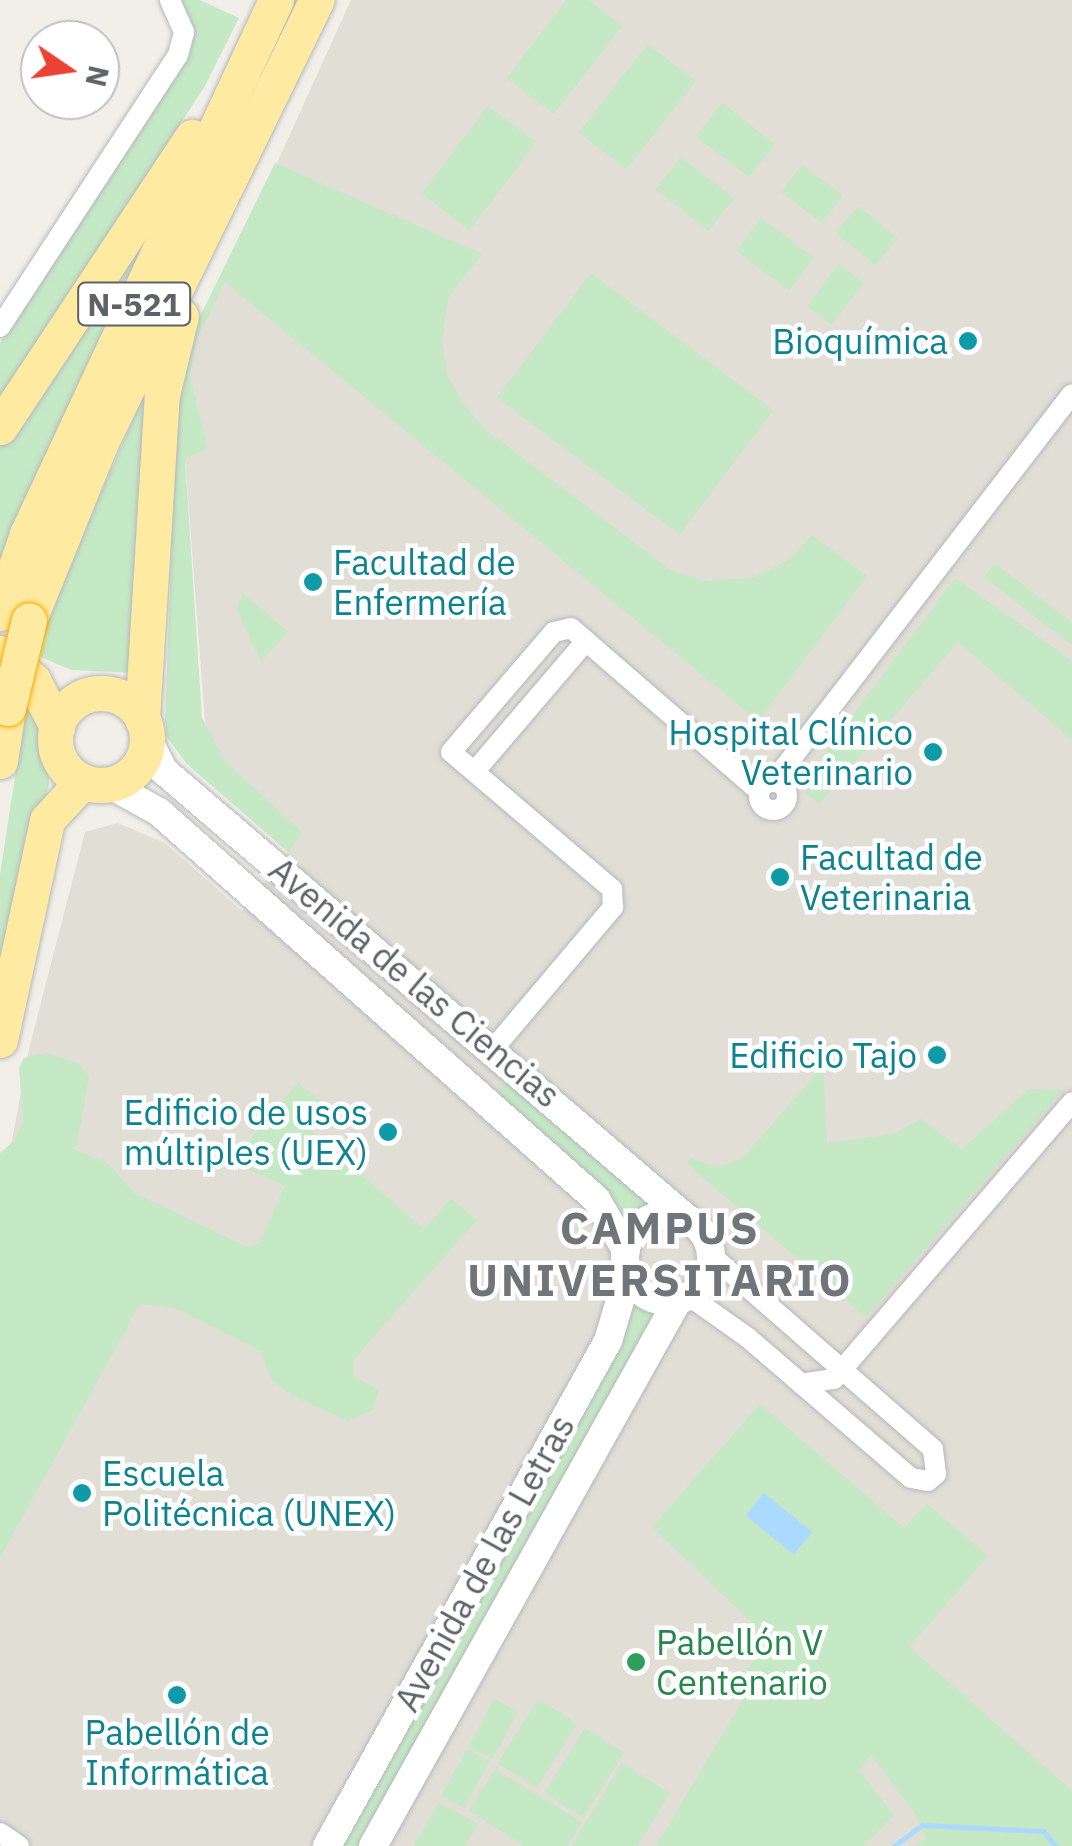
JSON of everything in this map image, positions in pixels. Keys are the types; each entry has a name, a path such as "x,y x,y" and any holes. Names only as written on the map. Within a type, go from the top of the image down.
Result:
{"highway":[{"name":"N-521","path":"11,611 100,444 317,0"},
{"name":"N-521","path":"0,761 8,708 11,611 27,534 272,6"},
{"path":"0,428 272,6"},
{"path":"0,1040 47,820 96,782 136,768 145,728 162,395 171,346 220,201"},
{"path":"0,653 33,680 84,696 120,697 145,728"},
{"path":"33,680 57,727 60,759 96,782"},
{"path":"57,727 84,696"}],"main road":[{"name":"Avenida de las Ciencias","path":"145,728 164,772 494,1048 691,1222"},
{"name":"Avenida de las Ciencias","path":"96,782 159,812 596,1198 627,1262"},
{"path":"667,1215 691,1222 711,1255 706,1279 683,1298 648,1296 627,1262 648,1220 667,1215"},
{"name":"Avenida de las Letras","path":"327,1846 608,1341 627,1262"},
{"name":"Avenida de las Letras","path":"373,1846 683,1298"}],"street":[{"path":"0,327 178,55 184,32 170,0"},
{"path":"494,1048 613,907 612,889 452,752 554,632 571,628 773,787 1072,394"},
{"path":"474,771 586,641"},
{"path":"801,1384 826,1384 842,1370 1072,1102"},
{"path":"683,1298 801,1384 910,1478 932,1478 940,1466 933,1449 711,1255"},
{"path":"0,1833 19,1846"}],"shaded area":[{"path":"351,0 1072,0 1072,1846 0,1846 0,1203 30,1045 85,832 118,823 165,843 242,911 302,833 224,760 206,735 185,458 207,448 190,376 197,339"}],"green space":[{"path":"181,0 200,0 239,18 205,86 0,397 0,343 188,56 192,23"},
{"path":"566,0 589,0 622,26 554,114 507,78"},
{"path":"648,44 695,81 626,169 579,132"},
{"path":"722,103 775,144 749,177 696,136"},
{"path":"488,106 536,142 470,230 422,194"},
{"path":"681,157 734,198 709,231 656,189"},
{"path":"275,163 482,254 448,298 442,342 448,376 465,406 486,430 672,571 708,581 753,578 790,559 812,535 867,576 758,721 225,282 197,339 190,376 208,448 185,459 202,718 224,760 303,833 288,852 187,764 167,737 165,720 177,407 193,331"},
{"path":"802,165 843,196 822,223 782,192"},
{"path":"174,180 0,569 0,446"},
{"path":"858,206 898,238 876,265 836,233"},
{"path":"761,218 814,258 789,290 736,251"},
{"path":"839,264 864,283 832,325 807,306"},
{"path":"591,273 773,410 679,535 497,398"},
{"path":"149,383 140,673 71,670 36,655 45,621"},
{"path":"995,564 1072,622 1072,645 984,577"},
{"path":"955,578 1072,661 1072,740 958,642 819,804 805,792 832,743"},
{"path":"243,593 288,632 261,661 236,610"},
{"path":"28,692 44,721 49,783 0,1006 0,875"},
{"path":"47,1053 80,1064 89,1076 77,1145 70,1148 108,1163 134,1193 245,1246 259,1244 285,1186 231,1161 298,1083 327,1106 308,1129 424,1229 451,1199 477,1220 353,1360 353,1376 379,1390 373,1410 348,1421 292,1396 272,1380 260,1351 174,1308 140,1304 0,1558 0,1153 16,1139 23,1119 19,1068 24,1058"},
{"path":"823,1066 827,1143 894,1134 921,1119 962,1149 1029,1089 1063,1090 866,1317 686,1163 691,1158 717,1167 743,1158"},
{"path":"510,1076 658,1206 625,1225 492,1096"},
{"path":"638,1303 660,1313 363,1846 339,1846"},
{"path":"760,1404 904,1528 927,1504 988,1556 909,1647 1072,1791 1072,1846 915,1846 926,1839 914,1812 871,1755 859,1770 894,1815 864,1846 656,1846 749,1690 740,1682 768,1638 652,1527"},
{"path":"494,1699 518,1712 492,1759 469,1747"},
{"path":"538,1699 577,1723 537,1788 498,1763"},
{"path":"585,1728 624,1752 583,1818 544,1793"},
{"path":"467,1749 490,1762 464,1808 441,1795"},
{"path":"622,1763 670,1793 638,1846 571,1846"},
{"path":"495,1769 582,1822 567,1846 525,1846 469,1811"},
{"path":"439,1802 478,1824 465,1846 414,1846"}],"water":[{"path":"764,1493 812,1532 794,1555 746,1516"}],"waterway":[{"path":"894,1846 922,1825 1043,1831 1056,1846"}],"place":[{"name":"Bioquímica","path":"968,341"},
{"name":"Facultad de Enfermería","path":"313,582"},
{"name":"Hospital Clínico Veterinario","path":"933,752"},
{"name":"Facultad de Veterinaria","path":"780,877"},
{"name":"Edificio Tajo","path":"937,1055"},
{"name":"Edificio de usos múltiples (UEX)","path":"388,1132"},
{"name":"Escuela Politécnica (UNEX)","path":"82,1493"},
{"name":"Pabellón V Centenario","path":"636,1662"},
{"name":"Pabellón de Informática","path":"177,1695"}],"district":[{"name":"CAMPUS UNIVERSITARIO","path":"660,1254"}]}
